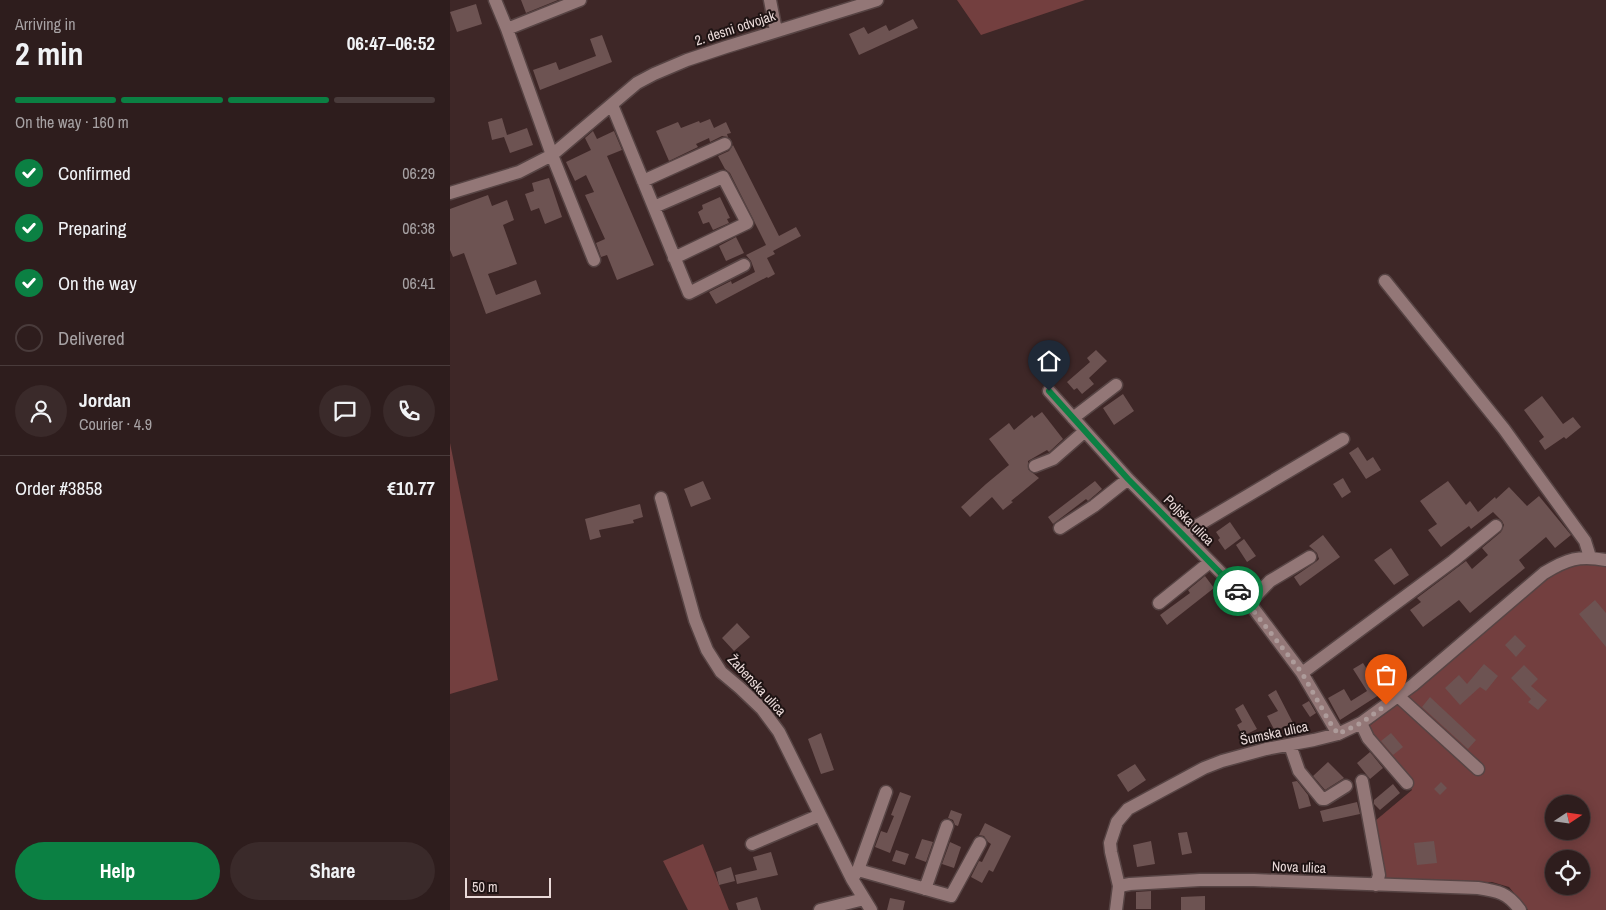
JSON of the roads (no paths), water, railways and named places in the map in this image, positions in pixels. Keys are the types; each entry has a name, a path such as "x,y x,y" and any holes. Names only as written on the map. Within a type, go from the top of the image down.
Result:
{"street":[{"path":"495,0 552,155 594,260"},
{"path":"507,29 580,0"},
{"path":"770,0 776,31"},
{"name":"2. desni odvojak","path":"450,193 519,172 552,155 637,83 654,74 687,60 877,0"},
{"path":"612,105 689,293 744,265"},
{"path":"643,181 725,144"},
{"path":"654,207 722,176 747,223 674,258"},
{"path":"1385,281 1504,429 1585,541 1590,557"},
{"path":"1073,418 1116,385"},
{"name":"Poljska ulica","path":"1049,391 1128,479 1249,603 1302,673 1338,734"},
{"path":"1035,466 1053,459 1085,431"},
{"path":"1183,534 1343,439"},
{"path":"1060,528 1094,506 1128,479"},
{"name":"Žabenska ulica","path":"661,498 695,620 708,650 721,672 762,709 779,732 820,815 855,874 867,904"},
{"path":"1302,673 1453,561 1496,526"},
{"path":"1249,603 1270,581 1310,557"},
{"name":"Šumska ulica","path":"1116,910 1119,886 1110,843 1116,822 1128,809 1204,768 1222,761 1338,734 1361,723 1398,696 1544,573 1559,564 1574,559 1590,557 1606,560"},
{"path":"1159,603 1210,562"},
{"path":"1398,696 1478,769"},
{"path":"1361,723 1368,738 1407,783"},
{"path":"1290,745 1300,771 1322,799 1346,786"},
{"path":"1362,781 1379,875 1376,885"},
{"path":"886,792 855,874 951,896 980,843"},
{"path":"752,844 820,815"},
{"path":"926,889 947,826"},
{"name":"Nova ulica","path":"1119,886 1200,880 1254,880 1478,888 1499,891 1513,900 1520,910"},
{"path":"820,910 867,904"}]}
